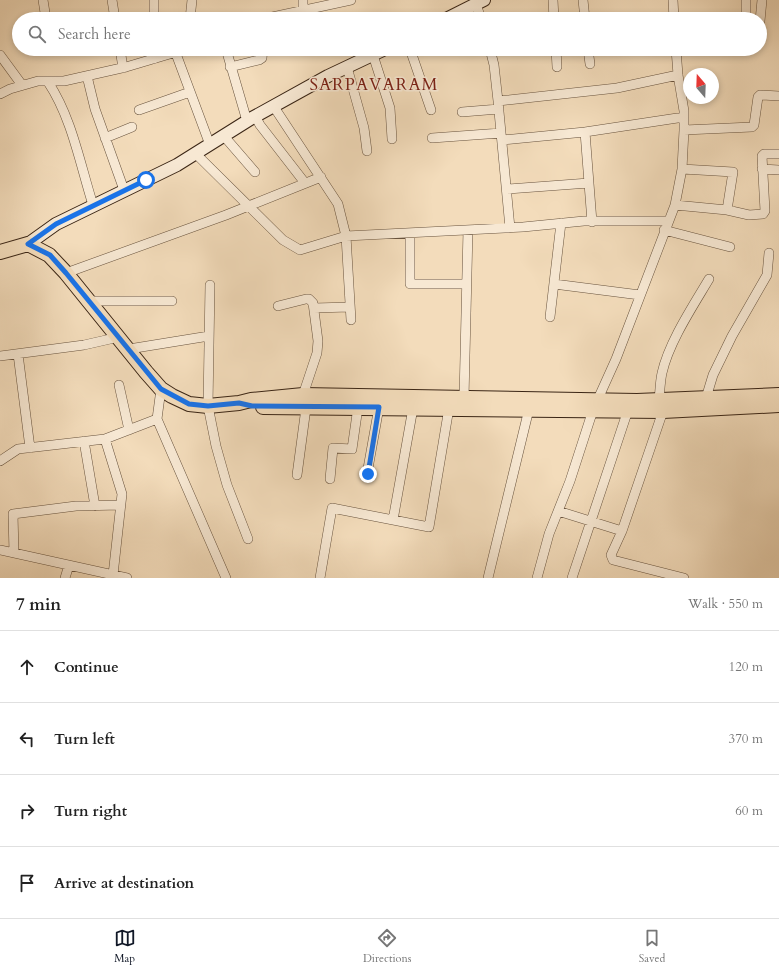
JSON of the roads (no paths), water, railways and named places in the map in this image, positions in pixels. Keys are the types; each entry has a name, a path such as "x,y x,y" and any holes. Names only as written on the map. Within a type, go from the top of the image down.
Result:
{"main road":[{"path":"460,12 480,2"},
{"path":"0,252 28,244 56,224 157,175 196,154 251,118 371,56"},
{"path":"28,244 50,255 120,337 161,389 189,404 208,406 239,403 251,400 304,401 464,398 661,406 779,406"},
{"path":"304,401 358,407 413,408 528,409 595,404 628,410 706,398 779,395"}],"street":[{"path":"43,0 45,12"},
{"path":"112,0 114,12"},
{"path":"154,0 154,12"},
{"path":"191,12 192,0"},
{"path":"303,0 303,11"},
{"path":"298,12 351,0"},
{"path":"553,0 554,12"},
{"path":"583,0 584,12"},
{"path":"673,0 674,12"},
{"path":"746,0 746,12"},
{"path":"761,12 762,0"},
{"path":"0,55 22,85"},
{"path":"121,56 123,68"},
{"path":"0,94 38,80 48,82 64,81 123,68 161,56"},
{"path":"178,56 210,144"},
{"path":"228,56 230,67 251,118 305,183"},
{"path":"230,67 260,60 262,56"},
{"path":"373,56 390,108 392,138"},
{"path":"412,56 431,110"},
{"path":"492,56 502,137 510,228"},
{"path":"556,56 557,67"},
{"path":"589,56 590,64"},
{"path":"537,578 549,534 570,481 595,404 616,359 664,230 675,205 682,169 684,130 684,117 677,56"},
{"path":"347,67 364,128 367,151"},
{"path":"462,112 498,105 618,88 678,75"},
{"path":"87,76 105,138 124,190"},
{"path":"48,82 59,99 69,126 93,205"},
{"path":"139,110 190,92"},
{"path":"684,130 752,127 754,125 756,101 758,96 779,96"},
{"path":"274,107 338,204 346,236 351,320"},
{"path":"432,138 502,137 585,132 684,117"},
{"path":"105,138 132,128"},
{"path":"585,132 592,222"},
{"path":"223,135 256,172"},
{"path":"196,154 283,240 300,250 346,236 510,228 561,223 668,221"},
{"path":"675,205 727,210 749,215 763,214 765,211 762,169 763,155 779,154"},
{"path":"682,169 733,172 727,210"},
{"path":"762,169 779,170"},
{"path":"66,273 248,206 321,177"},
{"path":"506,189 589,183"},
{"path":"550,317 561,223"},
{"path":"464,398 468,230"},
{"path":"664,230 730,247"},
{"path":"410,233 410,284 466,284"},
{"path":"706,398 714,375 732,336 767,275 769,253"},
{"path":"684,578 613,560 611,555 622,531 661,406 662,372 686,317 709,279"},
{"path":"554,284 640,295"},
{"path":"210,285 208,406 218,453 248,539"},
{"path":"278,306 309,299 313,303 318,341 317,353 304,401 298,475"},
{"path":"89,301 172,301"},
{"path":"314,308 350,307"},
{"path":"129,349 209,336"},
{"path":"0,356 84,345 120,337"},
{"path":"18,354 30,448"},
{"path":"119,385 129,430"},
{"path":"161,389 157,419 226,578"},
{"path":"330,479 333,448 352,449 358,407"},
{"path":"368,474 379,407"},
{"path":"393,520 413,408"},
{"path":"320,578 332,508 429,527 449,408"},
{"path":"488,578 528,409"},
{"path":"572,578 628,410"},
{"path":"0,461 18,449 105,439 157,419"},
{"path":"105,439 122,494 113,575"},
{"path":"84,441 95,506"},
{"path":"14,553 14,514 76,506 120,505"},
{"path":"558,511 622,531"},
{"path":"0,550 127,578"},
{"path":"65,578 69,565"}],"district":[{"name":"SARPAVARAM","path":"374,84"}]}
